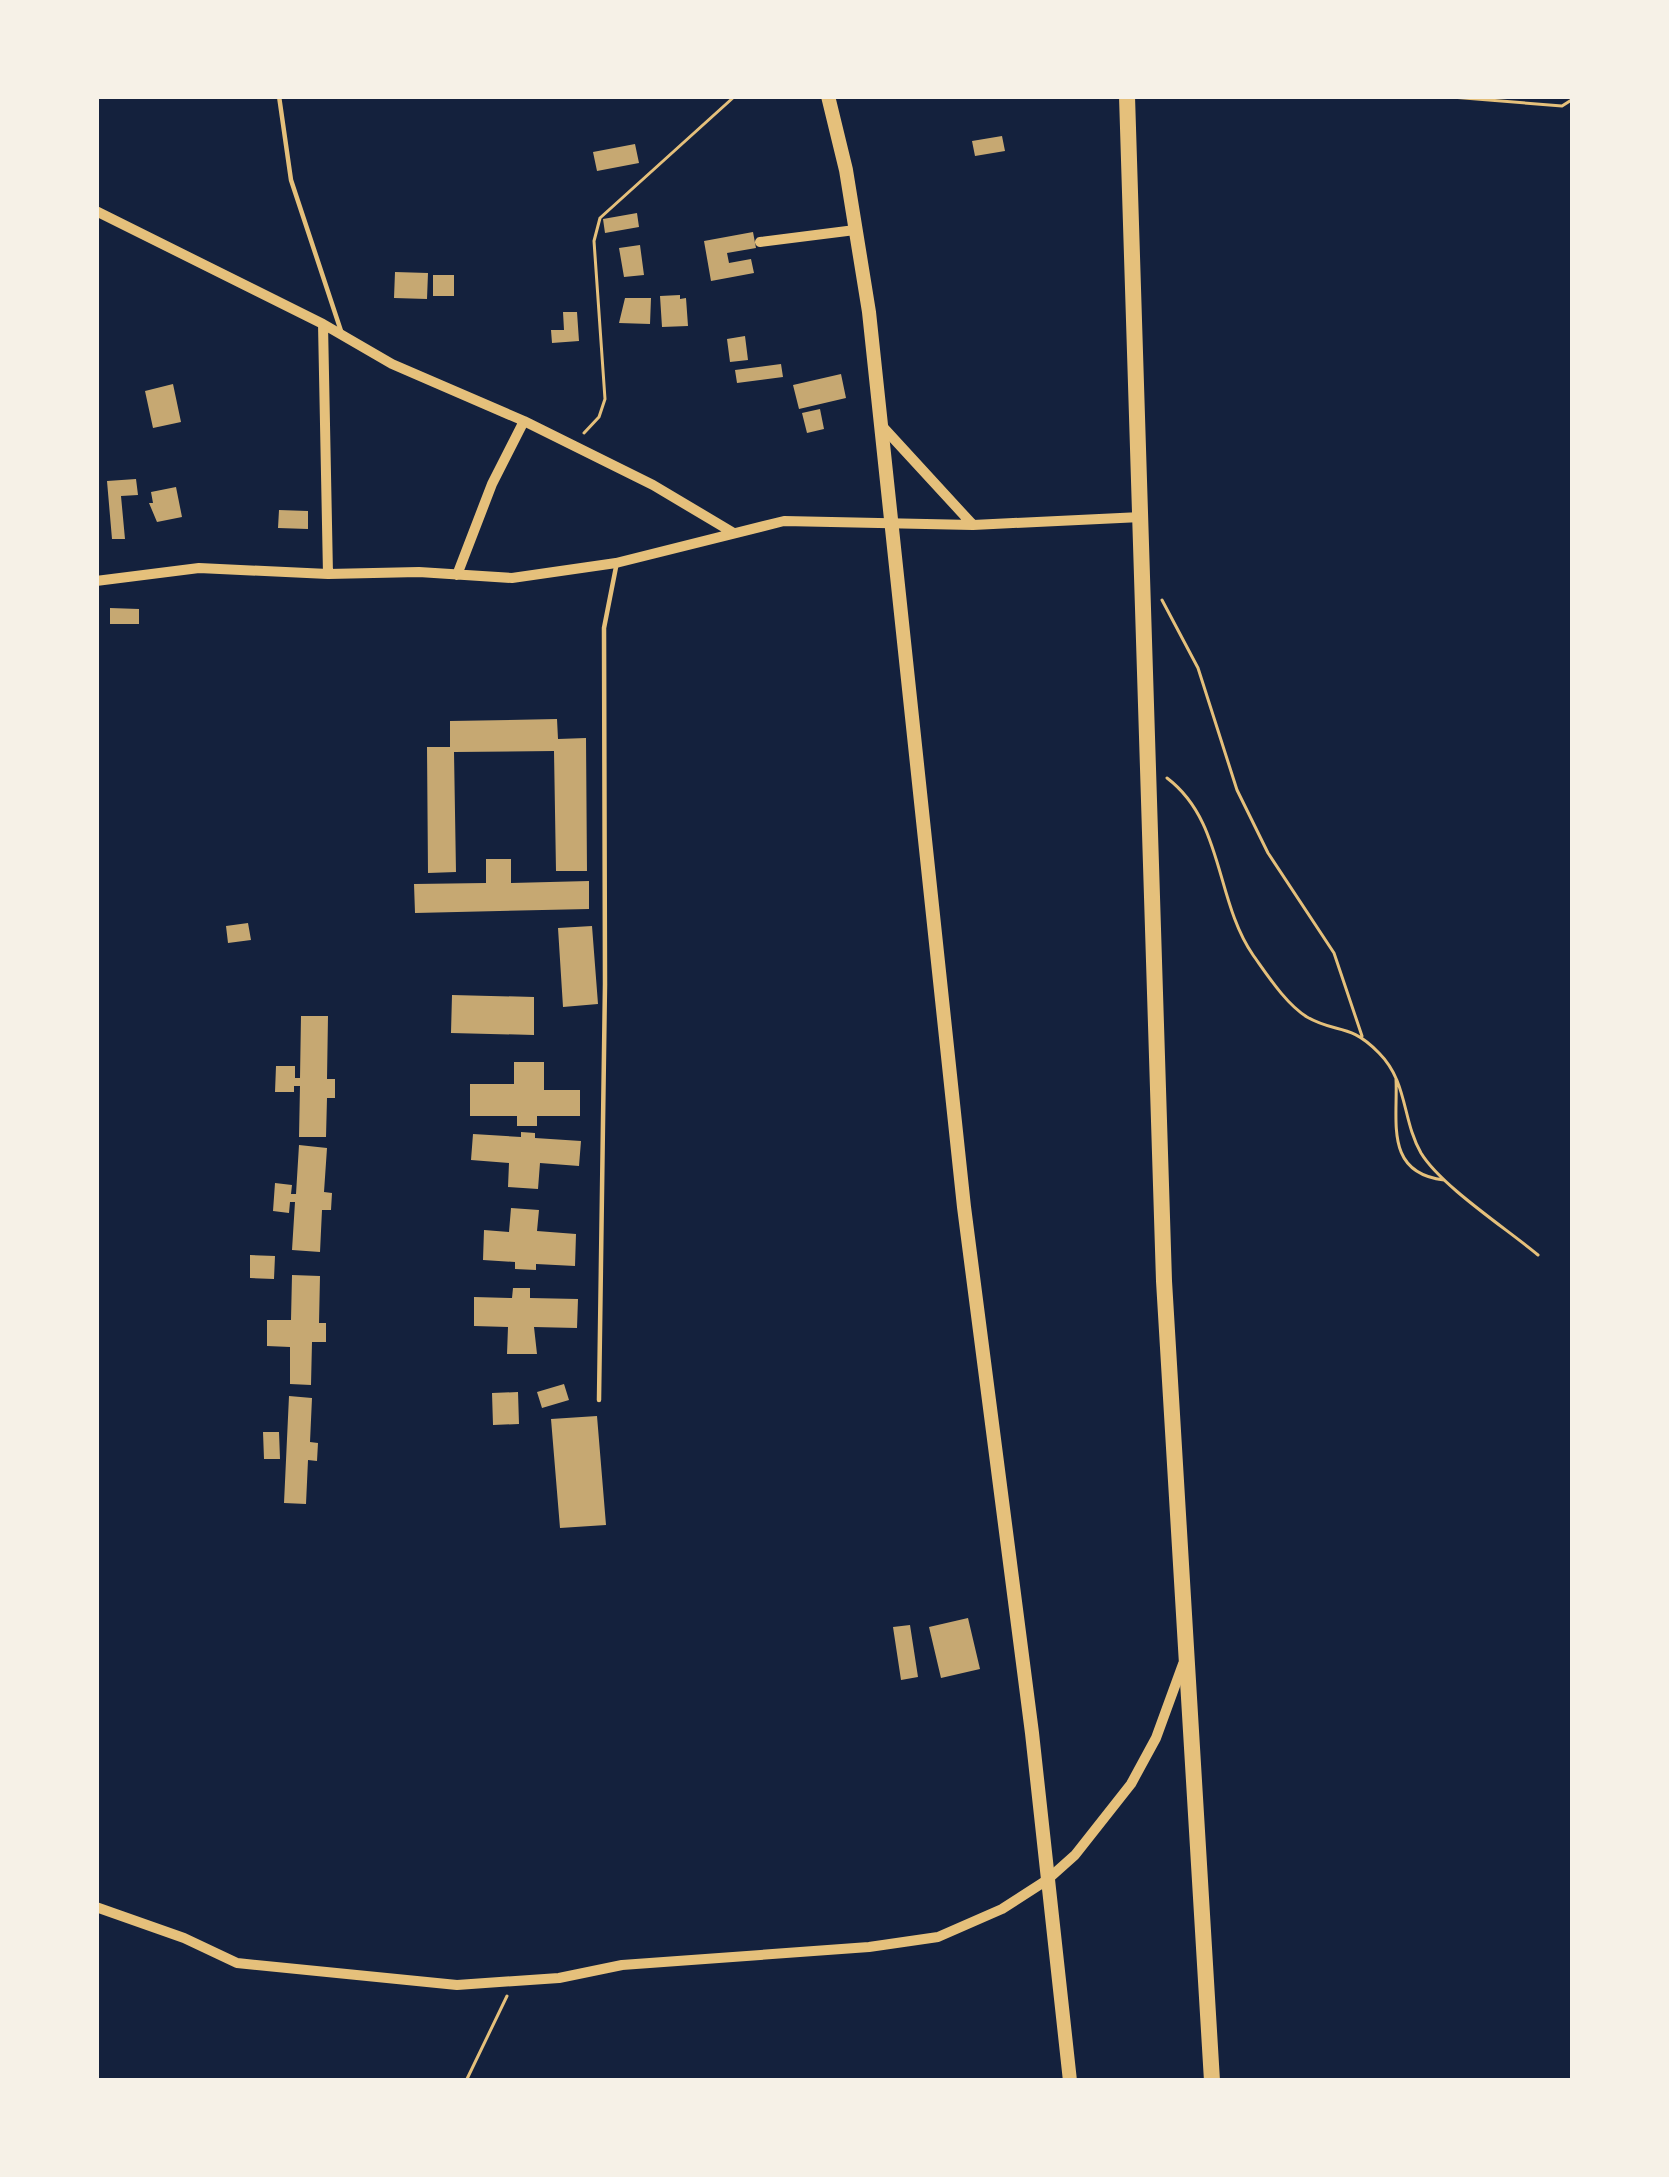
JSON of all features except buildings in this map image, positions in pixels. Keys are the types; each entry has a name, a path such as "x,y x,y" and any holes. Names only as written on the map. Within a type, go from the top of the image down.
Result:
{"highway":[{"path":"1127,96 1164,1281 1212,2081"}],"street":[{"path":"828,96 855,230 882,426 982,1361 1070,2081"},
{"path":"96,211 323,324 392,364 524,421 653,485 732,532"},
{"path":"760,242 855,230"},
{"path":"323,324 328,574"},
{"path":"457,575 492,484 524,421"},
{"path":"882,426 973,525"},
{"path":"96,581 199,568 512,578 616,563 732,532 818,519 973,525 1141,518"},
{"path":"96,1905 237,1963 457,1985 514,1983 622,1965 869,1947 938,1937 1002,1909 1047,1880 1107,1818 1156,1738 1188,1649"}],"lane":[{"path":"279,96 291,180 343,337"},
{"path":"599,1400 604,628 616,563"}],"path":[{"path":"573,445 599,418 605,399 596,225 735,96"},
{"path":"1438,96 1562,106 1573,99"},
{"path":"1161,598 1198,668 1237,790 1276,868 1334,953 1363,1037"},
{"path":"1145,764 1186,793 1197,809 1236,927 1272,981 1307,1017 1363,1037 1396,1075 1421,1153 1446,1180 1538,1255"},
{"path":"1396,1075 1394,1134 1399,1150 1428,1177 1446,1180"},
{"path":"466,2081 514,1983"}]}
